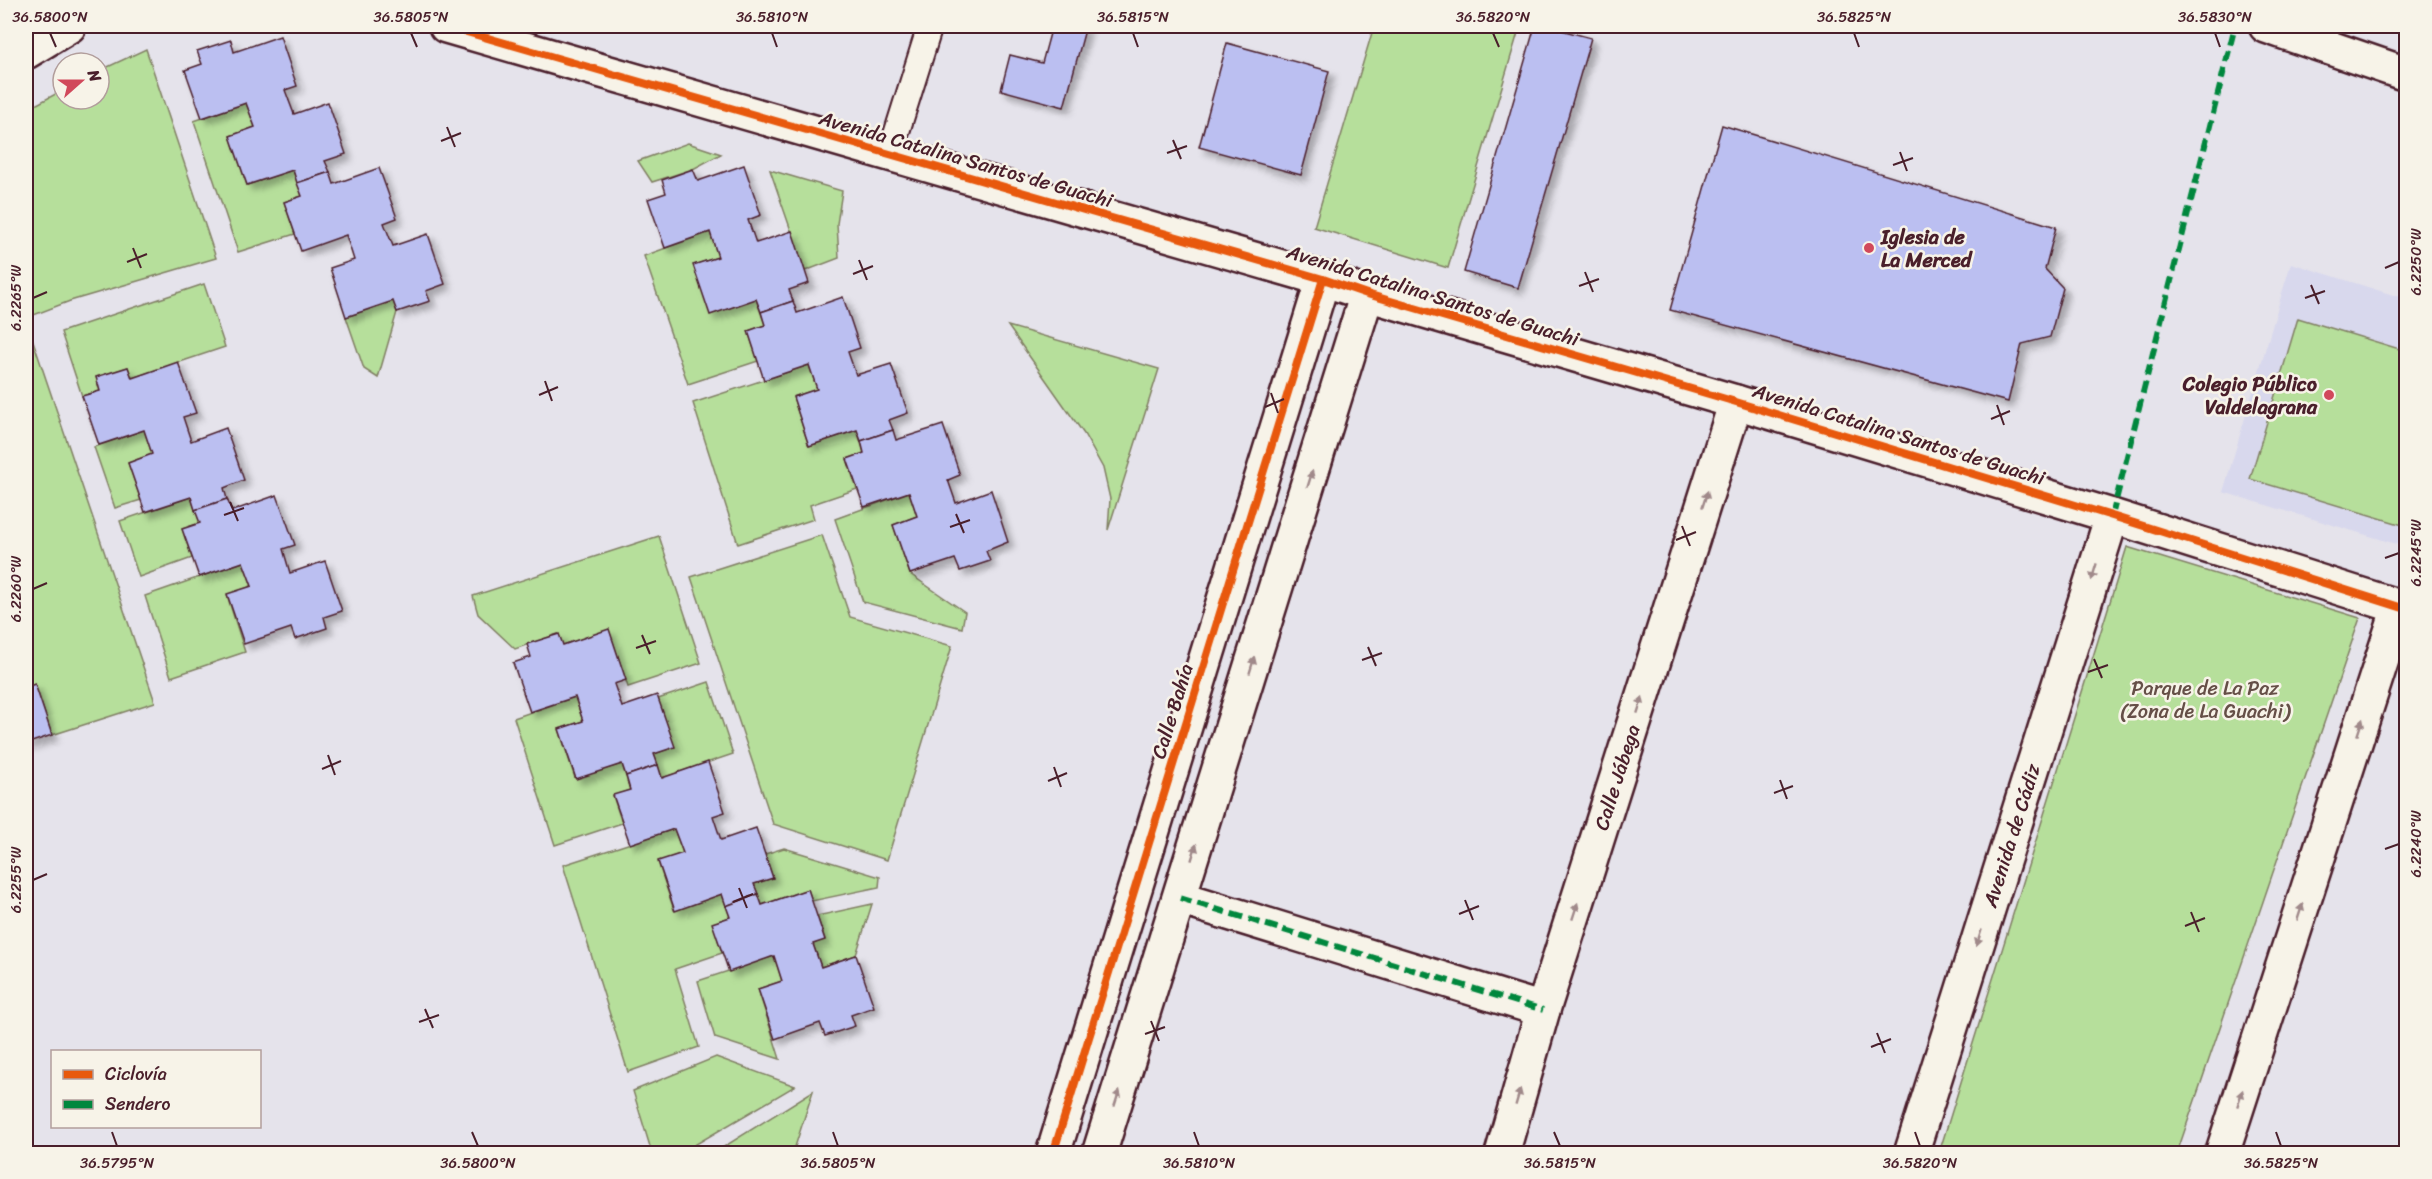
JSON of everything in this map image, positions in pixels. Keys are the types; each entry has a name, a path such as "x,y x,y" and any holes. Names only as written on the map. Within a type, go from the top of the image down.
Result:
{"street":[{"path":"26,52 69,26"},
{"name":"Avenida Catalina Santos de Guachi","path":"446,26 1323,279 2112,516 2403,608"},
{"path":"2266,26 2406,74"},
{"name":"Calle Bahía","path":"1053,1154 1323,279"},
{"path":"1099,1154 1367,294"},
{"name":"Calle Jábega","path":"1502,1154 1544,1010 1736,402"},
{"name":"Avenida de Cádiz","path":"1911,1154 2112,516"},
{"path":"2222,1154 2403,608"},
{"path":"1180,898 1544,1010"}],"lane":[{"path":"890,154 930,26"}],"shaded area":[{"name":"Colegio Público Valdelagrana","path":"2291,263 2406,299 2406,547 2223,492"}],"green space":[{"path":"1374,26 1520,26 1448,268 1314,227"},
{"path":"146,49 216,258 70,301 26,318 26,110 51,96 51,111 111,111 111,65"},
{"path":"246,103 255,127 230,136 247,185 293,170 302,196 284,202 295,234 238,252 194,121"},
{"path":"688,143 721,154 693,169 652,182 638,161"},
{"path":"770,170 842,191 837,224 839,258 805,271"},
{"path":"710,232 718,257 694,265 756,299 765,325 748,331 758,361 688,384 644,256"},
{"path":"204,284 225,347 132,378 128,367 96,377 100,391 82,396 61,332"},
{"path":"393,301 397,312 378,378 364,369 346,317"},
{"name":"Colegio Público Valdelagrana","path":"2298,318 2406,351 2406,526 2250,479"},
{"path":"26,320 155,702 52,735 35,684 26,687"},
{"path":"1008,326 1159,369 1108,530 1110,499 1103,468 1084,434"},
{"path":"809,365 817,389 793,397 809,446 857,430 864,453 847,459 857,489 810,505 814,519 738,544 693,403"},
{"path":"144,430 152,454 128,463 141,500 115,508 94,447"},
{"path":"909,492 917,516 893,525 910,574 965,612 962,628 863,602 835,519"},
{"path":"191,497 200,523 182,529 192,558 139,577 120,521"},
{"path":"822,535 850,617 952,646 887,860 773,824 691,577"},
{"path":"659,536 701,663 628,687 609,630 563,645 558,634 515,649 478,614 473,596"},
{"name":"Parque de La Paz (Zona de La Guachi)","path":"2127,547 2360,618 2177,1153 1939,1153"},
{"path":"243,562 252,586 227,595 245,652 171,677 145,596"},
{"path":"709,682 733,754 662,778 654,754 674,747 658,699"},
{"path":"575,697 583,721 559,729 575,778 622,764 630,790 613,796 622,823 555,845 514,718"},
{"path":"674,829 683,853 658,862 674,910 722,894 730,917 713,923 722,953 675,969 699,1047 628,1072 563,865"},
{"path":"784,848 880,877 879,887 812,901 808,889 762,905 754,884 773,878 765,854"},
{"path":"872,904 856,955 821,967 813,944 825,939 817,916"},
{"path":"774,956 782,981 758,989 780,1059 715,1038 698,981"},
{"path":"716,1057 795,1086 681,1153 652,1153 633,1091"},
{"path":"813,1091 793,1153 714,1153"}],"building":[{"path":"1052,26 1086,26 1064,107 1001,90 1010,55 1042,63"},
{"path":"1535,26 1546,26 1591,38 1518,288 1464,272"},
{"path":"280,36 297,86 285,90 294,114 328,102 346,154 325,161 330,172 297,183 293,170 247,185 230,136 255,127 246,103 202,118 185,70 202,64 197,51 231,40 234,52"},
{"path":"1227,43 1329,71 1301,175 1199,147"},
{"name":"Iglesia de La Merced","path":"1722,125 2056,227 2045,269 2063,288 2050,337 2022,344 2008,402 1670,310"},
{"path":"744,165 761,215 748,220 756,243 792,231 809,283 789,290 793,301 761,312 756,299 710,315 693,265 718,257 710,232 665,248 648,199 666,193 662,180 693,169 698,181"},
{"path":"379,168 397,218 384,223 393,246 428,234 445,284 426,291 430,301 397,312 393,301 346,317 330,268 354,260 346,235 301,251 284,202 302,196 297,183 330,172 334,184"},
{"path":"843,297 860,348 848,352 856,375 891,364 908,413 889,420 893,430 861,441 857,430 809,446 793,397 817,389 809,365 764,380 748,331 765,325 761,312 793,301 797,313"},
{"path":"178,362 196,413 183,417 191,441 226,428 244,480 224,488 227,499 195,510 191,497 145,512 128,463 152,454 144,430 99,445 82,396 100,391 96,377 128,367 132,378"},
{"path":"943,425 960,475 948,480 956,503 991,490 1008,542 986,551 990,561 960,571 955,559 910,574 893,525 917,516 909,492 864,507 847,459 864,453 861,441 893,430 896,440"},
{"path":"277,495 295,545 283,549 290,573 325,561 342,611 324,617 327,628 295,639 291,628 244,644 227,594 252,586 243,562 199,577 182,529 200,523 195,510 227,499 232,511"},
{"path":"609,629 626,680 614,684 622,707 657,695 675,747 654,754 658,765 626,776 622,764 576,779 559,729 583,721 575,697 530,712 513,663 531,657 527,644 559,634 563,645"},
{"path":"35,684 52,735 26,744 26,687"},
{"path":"708,762 725,812 713,816 721,840 756,828 773,878 754,884 758,894 726,906 722,894 675,911 658,861 683,853 674,829 630,844 613,795 630,790 626,776 658,765 662,778"},
{"path":"808,889 825,940 813,944 821,967 856,955 874,1007 851,1015 855,1026 825,1036 820,1023 775,1039 758,989 782,981 774,956 729,972 712,923 730,917 726,906 758,894 762,905"}],"marked path":[{"path":"2112,516 2235,26"},
{"path":"1180,898 1543,1010"}],"cycle path":[{"path":"446,26 1323,279 2112,516 2406,609"},
{"path":"1053,1154 1323,279"}],"place":[{"name":"Iglesia de La Merced","path":"1869,248"},
{"name":"Colegio Público Valdelagrana","path":"2329,395"}]}
